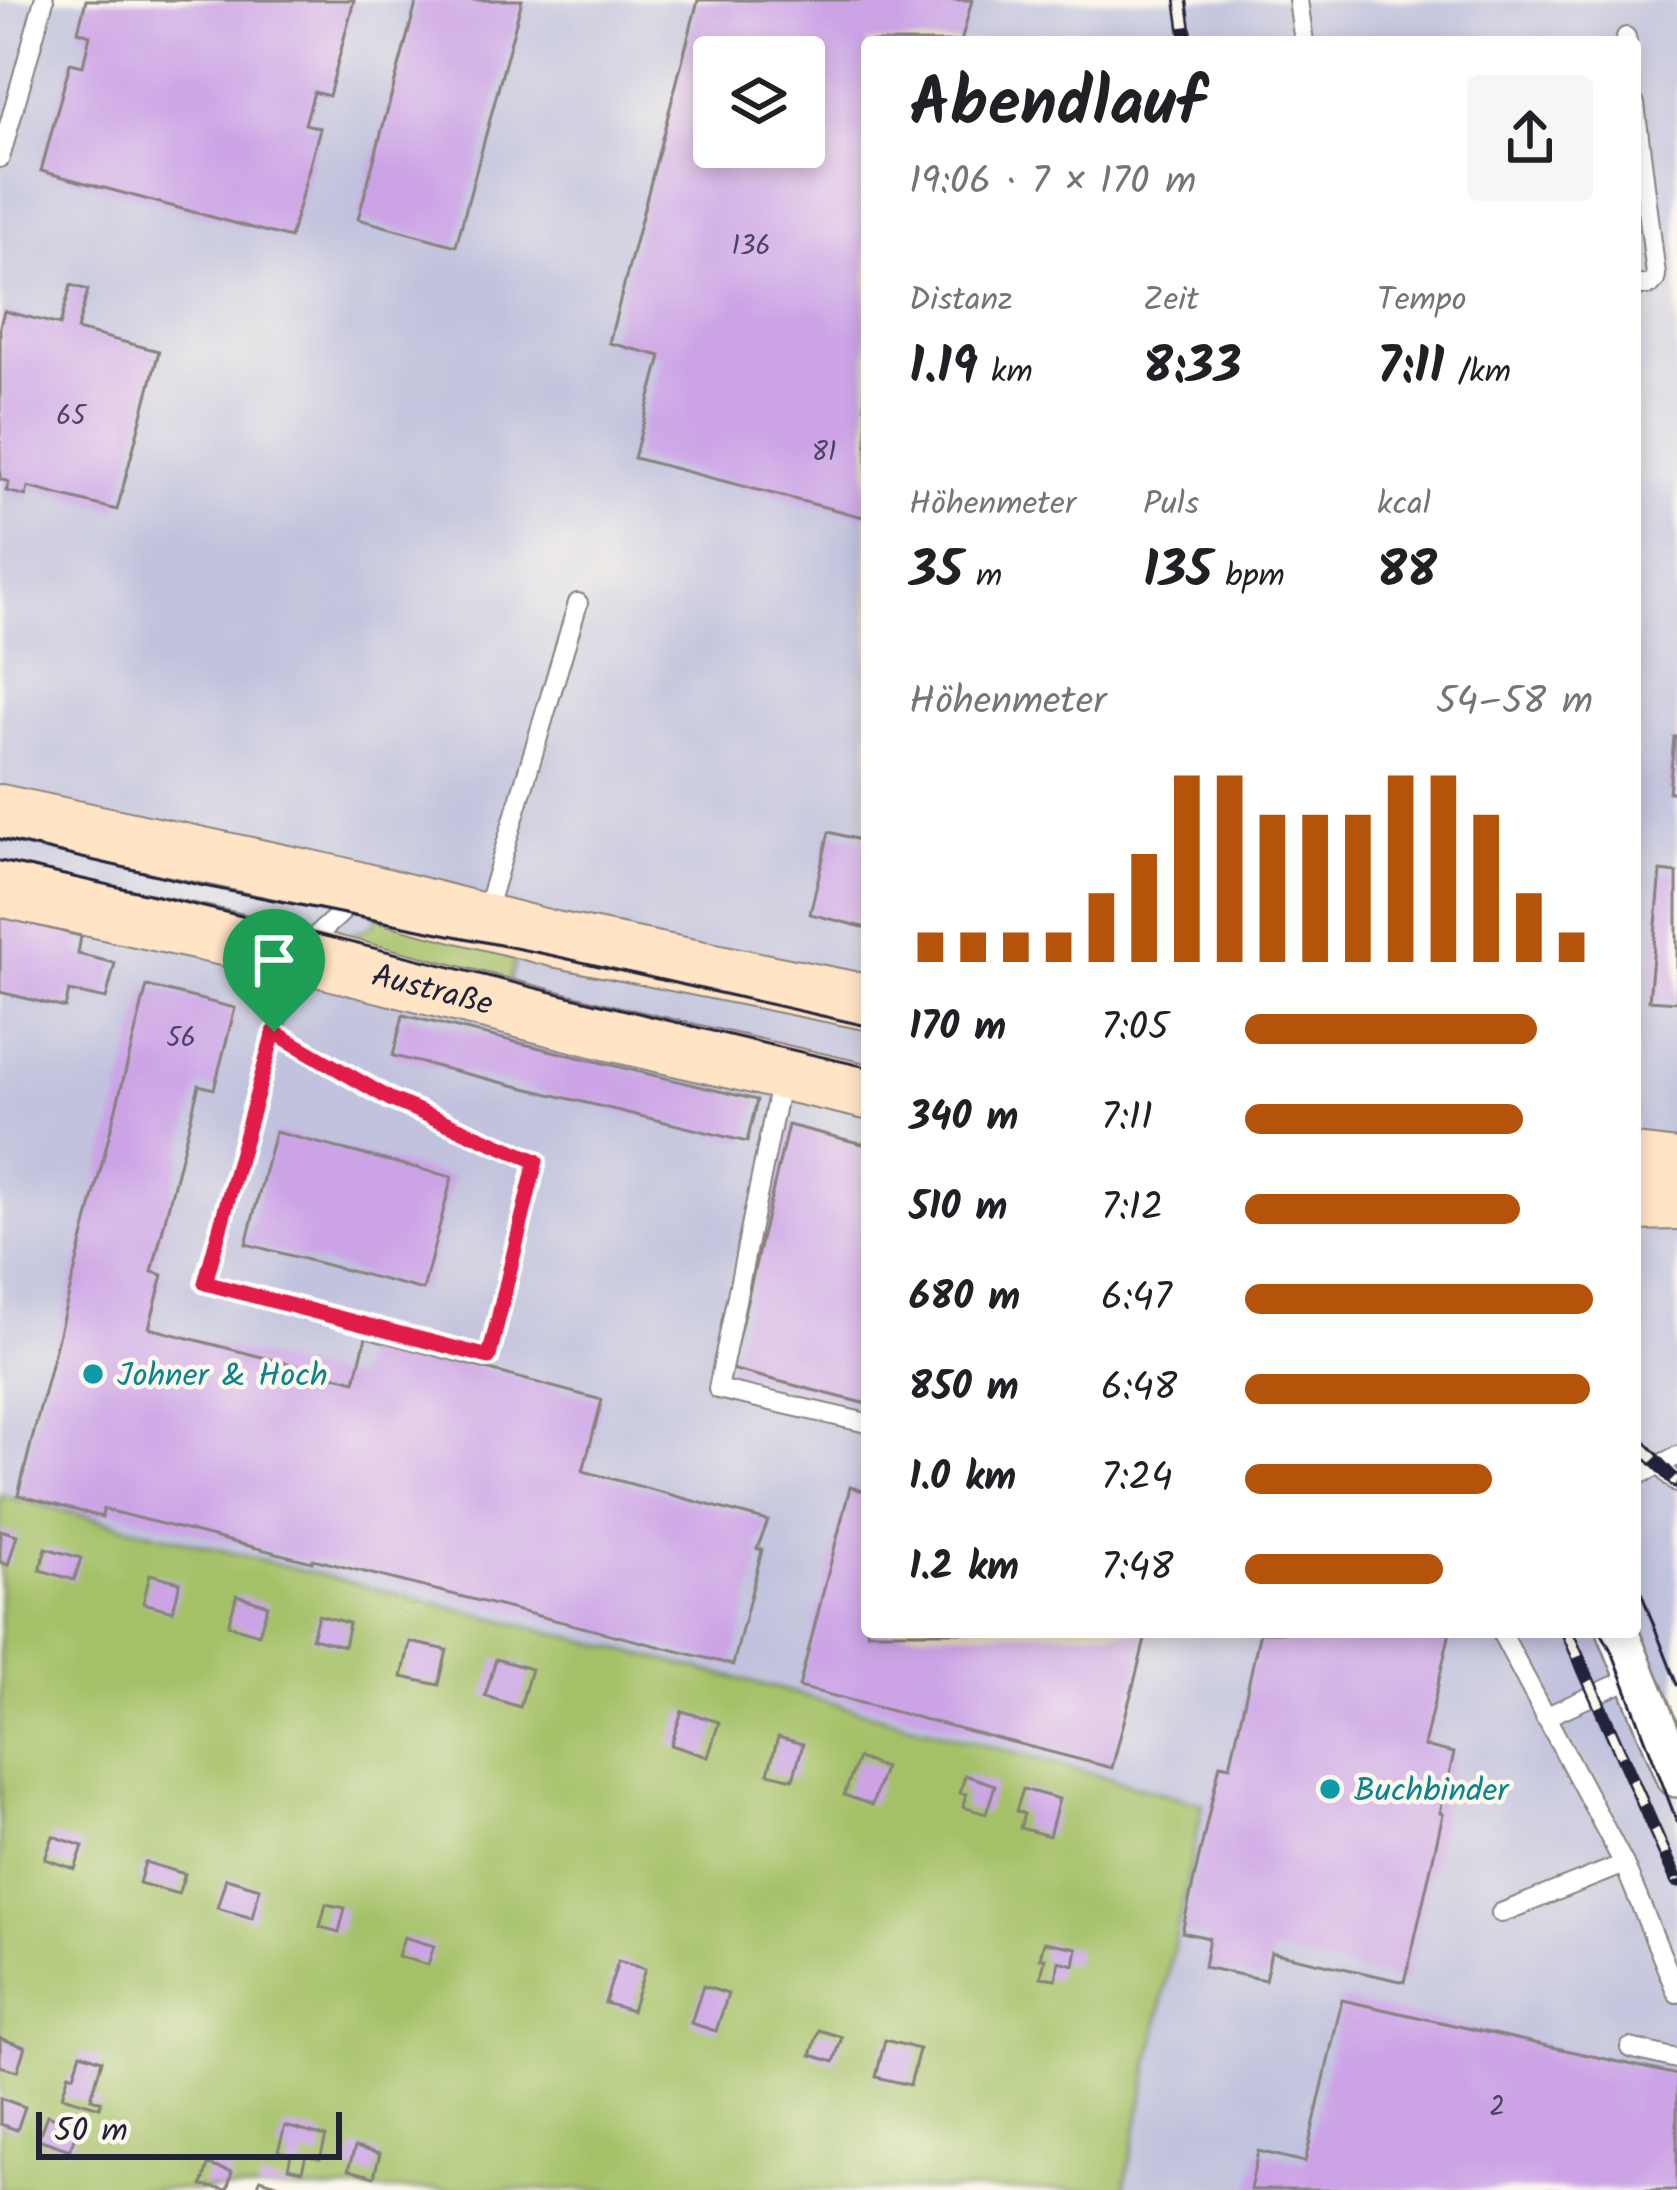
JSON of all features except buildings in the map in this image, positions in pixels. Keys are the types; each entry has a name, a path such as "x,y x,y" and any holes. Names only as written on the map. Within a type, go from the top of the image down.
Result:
{"main road":[{"path":"0,812 334,883 554,939 861,1001"},
{"name":"Austraße","path":"0,889 310,957 861,1091"},
{"path":"1641,1163 1677,1168"},
{"path":"1641,1203 1677,1202"}],"street":[{"path":"1620,1638 1675,1767"}],"lane":[{"path":"0,158 44,0"},
{"path":"1298,0 1303,36"},
{"path":"1641,153 1656,275 1650,285 1641,285"},
{"path":"483,922 578,602"},
{"path":"274,1032 390,1099 536,1161 489,1357 205,1283 284,992 310,957 318,934 340,914 334,883"},
{"path":"782,1073 718,1389 861,1422"},
{"path":"1641,1475 1668,1461 1677,1483"},
{"path":"1504,1638 1624,1864 1677,1993"},
{"path":"1545,1717 1636,1676"},
{"path":"1502,1913 1624,1864"},
{"path":"1630,2048 1677,2059"}],"shaded area":[{"path":"0,0 1677,0 1677,2190 1124,2190 1203,1804 779,1689 0,1495"}],"green space":[{"path":"378,912 516,957 507,991 343,939 374,925"},
{"path":"0,1495 779,1689 1203,1804 1124,2190 0,2190"}],"tram line":[{"path":"0,839 861,1025"},
{"path":"0,861 861,1066"},
{"path":"1641,1592 1677,1685"},
{"path":"1604,1638 1677,1822"}],"railway":[{"path":"1181,0 1186,36"},
{"path":"1641,1446 1677,1483"},
{"path":"1570,1638 1677,1881"}],"place":[{"name":"Johner & Hoch","path":"93,1374"},
{"name":"Buchbinder","path":"1330,1789"}],"route":[{"path":"274,1032 390,1099 536,1161 489,1357 205,1283 274,1032"}]}
